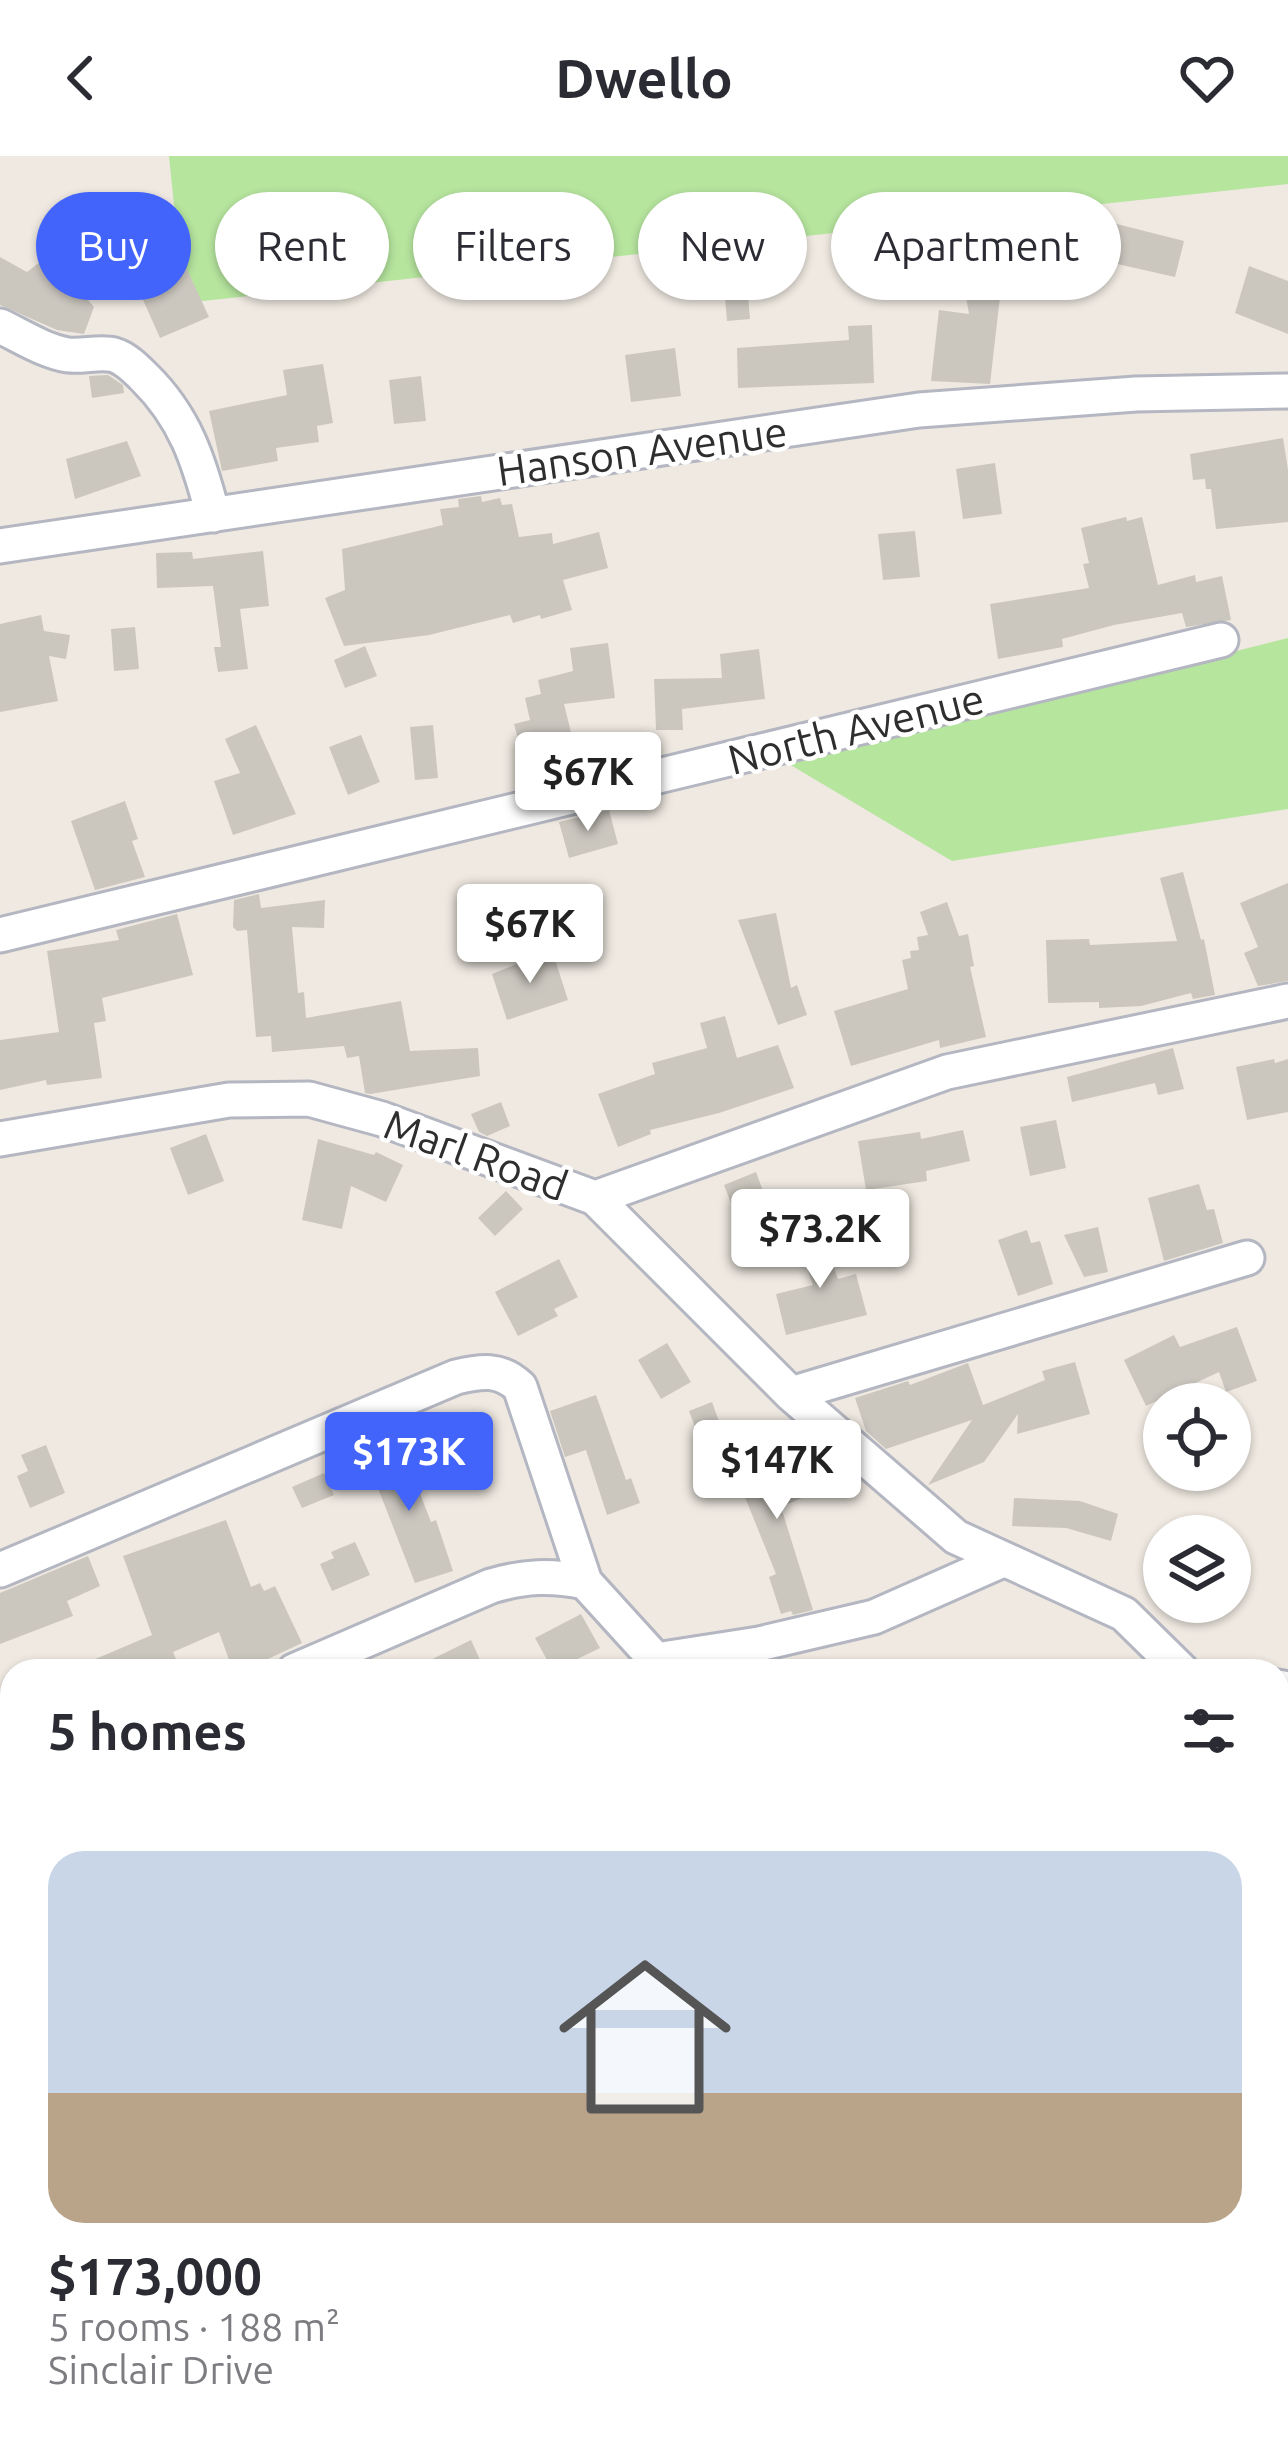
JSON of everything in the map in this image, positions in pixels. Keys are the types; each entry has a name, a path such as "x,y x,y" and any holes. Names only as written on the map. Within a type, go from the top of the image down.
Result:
{"street":[{"path":"0,326 54,352 114,355 128,362 184,425 214,515"},
{"name":"Hanson Avenue","path":"0,545 919,410 1136,394 1288,392"},
{"name":"North Avenue","path":"0,935 1222,640"},
{"name":"Marl Road","path":"0,1138 229,1100 309,1099 382,1119 595,1198 947,1072 1288,1001"},
{"path":"595,1198 791,1394 956,1537 1124,1614 1170,1659"},
{"path":"791,1394 1247,1258"},
{"path":"0,1570 456,1377 482,1371 507,1375 520,1387 585,1582 647,1659"},
{"path":"683,1659 874,1617 1004,1560"},
{"path":"322,1659 491,1586 549,1575 585,1582"}],"green space":[{"path":"169,156 1288,156 1288,184 1121,202 1121,192 831,192 831,233 807,236 807,192 638,192 638,254 614,257 614,192 413,192 413,278 389,281 389,192 215,192 215,300 184,303 191,300 191,192 173,192"},
{"path":"1288,638 1288,809 952,861 789,764"}],"building":[{"path":"1121,225 1184,241 1175,277 1121,265"},
{"path":"0,257 27,272 36,265 36,300 88,300 94,307 84,334 57,330 0,305"},
{"path":"1249,266 1288,281 1288,334 1235,313"},
{"path":"191,278 209,317 160,338 143,300 191,300"},
{"path":"725,300 748,300 750,319 727,321"},
{"path":"967,300 1000,300 990,384 931,381 939,310 969,314"},
{"path":"872,325 874,383 738,388 737,348 849,340 848,326"},
{"path":"675,348 681,396 631,402 625,355"},
{"path":"323,364 333,423 317,426 319,442 276,448 278,461 222,471 209,411 287,395 283,370"},
{"path":"108,375 123,385 124,393 92,398 89,376"},
{"path":"421,376 426,421 394,424 389,380"},
{"path":"1283,438 1288,522 1216,529 1211,489 1206,489 1205,479 1193,480 1190,454"},
{"path":"127,441 141,476 75,499 66,459"},
{"path":"995,463 1002,514 963,519 956,469"},
{"path":"481,496 482,502 500,498 502,505 512,504 519,537 552,533 553,544 599,532 608,568 563,580 572,610 513,623 510,615 429,635 344,646 325,598 345,590 342,549 443,525 440,509 459,507 458,499"},
{"path":"1126,517 1127,521 1142,517 1158,585 1195,575 1196,582 1222,576 1231,620 1186,627 1182,613 1114,625 1062,639 1063,647 998,659 990,604 1089,588 1081,528"},
{"path":"915,531 920,577 883,580 878,534"},
{"path":"263,551 269,606 240,609 248,669 218,672 214,647 221,647 213,586 157,588 156,553 192,552 193,559"},
{"path":"41,615 44,631 70,635 66,659 49,656 58,701 0,712 0,624"},
{"path":"135,627 139,669 114,671 111,629"},
{"path":"608,643 615,698 564,704 581,773 547,781 537,746 521,750 514,724 530,720 525,698 541,694 538,680 573,671 570,648"},
{"path":"365,646 377,676 345,688 334,660"},
{"path":"759,649 765,699 682,709 683,730 656,730 654,679 722,678 720,654"},
{"path":"256,725 296,814 233,835 214,781 240,773 225,739"},
{"path":"433,725 438,778 415,780 410,727"},
{"path":"361,735 380,782 348,795 329,747"},
{"path":"125,801 145,877 95,890 71,821"},
{"path":"609,810 618,844 569,858 559,822"},
{"path":"1183,872 1215,995 1193,999 1191,993 1141,1006 1048,1003 1046,940 1089,939 1090,945 1177,941 1160,878"},
{"path":"1288,883 1288,981 1258,986 1244,953 1258,947 1240,903"},
{"path":"259,894 261,908 325,900 324,928 292,927 298,993 304,992 306,1018 401,1001 410,1051 478,1048 480,1076 370,1094 365,1093 359,1056 347,1058 344,1046 272,1052 271,1036 256,1037 247,930 233,927 234,900"},
{"path":"947,902 959,936 968,934 974,966 970,967 986,1037 940,1048 939,1040 851,1066 834,1011 908,989 902,960 911,958 910,951 919,950 917,937 928,935 920,912"},
{"path":"776,913 791,988 797,985 807,1015 778,1025 738,920"},
{"path":"177,914 193,975 102,998 106,1021 94,1023 102,1078 47,1085 46,1080 0,1090 0,1040 59,1032 47,951 119,940 116,930"},
{"path":"552,950 568,1000 507,1020 492,974"},
{"path":"725,1016 737,1058 778,1045 794,1088 650,1130 651,1134 618,1147 598,1094 655,1074 652,1063 707,1048 700,1023"},
{"path":"1173,1048 1184,1089 1158,1095 1155,1083 1072,1102 1067,1077"},
{"path":"1274,1059 1275,1063 1288,1059 1288,1112 1247,1120 1236,1067"},
{"path":"501,1102 510,1126 487,1136 479,1132 471,1114"},
{"path":"1056,1120 1066,1168 1030,1176 1020,1127"},
{"path":"963,1130 970,1161 926,1171 927,1181 866,1190 858,1141 920,1132 921,1139"},
{"path":"206,1134 224,1181 188,1195 170,1148"},
{"path":"318,1139 376,1152 403,1165 386,1202 351,1186 342,1229 302,1220"},
{"path":"756,1172 772,1215 740,1227 724,1185"},
{"path":"1199,1184 1207,1210 1214,1209 1223,1243 1164,1261 1148,1198"},
{"path":"506,1191 523,1209 495,1236 478,1218"},
{"path":"818,1226 838,1279 856,1274 867,1315 786,1335 776,1294 813,1285 795,1234"},
{"path":"1098,1227 1108,1272 1084,1277 1064,1235"},
{"path":"1027,1230 1031,1243 1040,1241 1053,1284 1018,1296 998,1240"},
{"path":"559,1259 578,1297 554,1309 558,1316 518,1336 495,1292"},
{"path":"1237,1327 1257,1381 1223,1383 1219,1372 1195,1383 1143,1383 1143,1400 1124,1360 1174,1335 1180,1347"},
{"path":"667,1343 691,1382 661,1399 638,1360"},
{"path":"1075,1362 1090,1414 1017,1434 1018,1414 984,1462 928,1485 972,1420 886,1449 866,1431 855,1398 908,1381 910,1385 968,1363 983,1405 1045,1380 1042,1371"},
{"path":"596,1395 626,1480 631,1478 640,1503 607,1515 586,1450 565,1457 550,1411"},
{"path":"712,1402 725,1438 741,1431 752,1460 713,1475 689,1411"},
{"path":"399,1439 453,1571 415,1583 367,1460 381,1455 377,1448"},
{"path":"46,1445 65,1493 30,1508 17,1476 28,1471 21,1455"},
{"path":"789,1446 809,1495 781,1507 813,1610 793,1615 791,1611 781,1614 769,1577 776,1574 734,1470"},
{"path":"324,1473 334,1495 302,1508 292,1487"},
{"path":"1014,1498 1080,1501 1118,1514 1111,1541 1066,1528 1012,1526"},
{"path":"226,1520 251,1587 260,1583 264,1591 275,1586 302,1643 268,1659 229,1659 219,1632 173,1652 176,1659 95,1659 152,1635 123,1556"},
{"path":"355,1542 370,1575 332,1591 320,1564 334,1558 331,1552"},
{"path":"88,1556 100,1586 67,1601 73,1616 0,1644 0,1593"},
{"path":"581,1614 600,1648 578,1659 546,1659 535,1638"},
{"path":"471,1640 480,1659 432,1659"}]}
